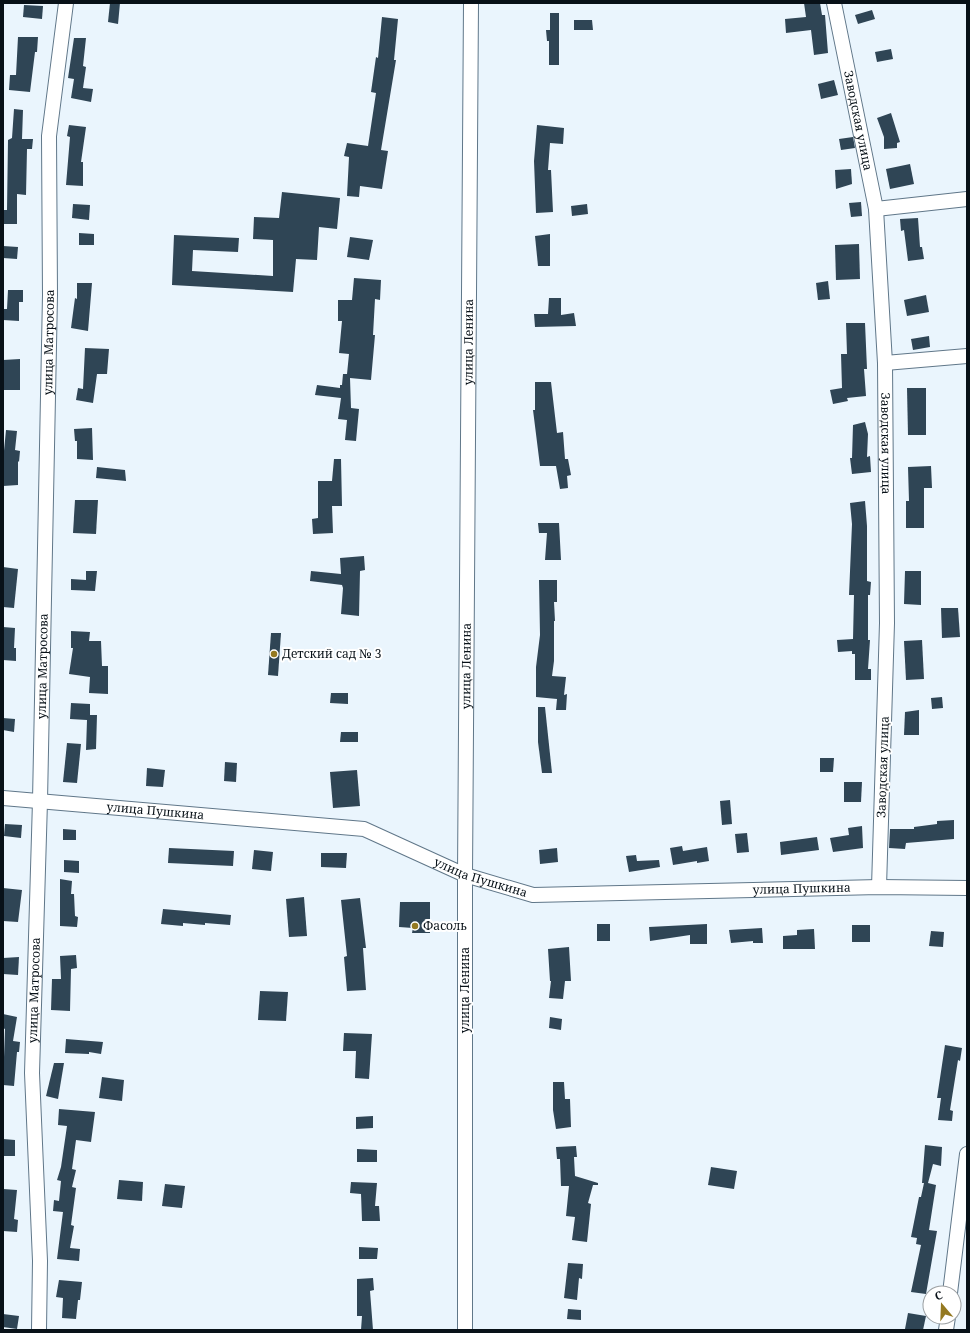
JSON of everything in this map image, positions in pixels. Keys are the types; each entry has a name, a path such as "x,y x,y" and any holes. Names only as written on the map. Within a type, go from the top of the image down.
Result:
{"street":[{"name":"улица Матросова","path":"39,1330 40,1261 32,1073 40,801 50,303 49,136 66,3"},
{"name":"улица Ленина","path":"465,1330 465,875 471,3"},
{"name":"Заводская улица","path":"834,3 876,209 885,363 887,623 879,887"},
{"path":"876,209 967,199"},
{"path":"885,363 967,356"},
{"name":"улица Пушкина","path":"3,798 364,829 465,875 533,895 879,887 967,888"},
{"path":"951,1285 967,1154"}],"building":[{"path":"110,3 120,3 118,24 108,22"},
{"path":"804,3 820,3 822,15 825,15 828,53 814,55 811,30 786,33 785,19 806,17"},
{"path":"24,5 43,6 42,19 23,17"},
{"path":"872,10 875,19 858,24 855,15"},
{"path":"550,13 559,13 559,65 549,65 549,41 547,41 546,30 550,30"},
{"path":"382,17 398,19 394,60 396,60 381,150 388,151 382,189 360,186 359,197 347,196 349,157 344,156 347,143 368,146 376,93 371,92 376,57 378,58"},
{"path":"574,20 592,20 593,30 574,30"},
{"path":"18,37 38,37 30,92 9,90 10,75 16,75"},
{"path":"74,38 86,38 83,66 86,67 83,88 93,89 91,102 71,98 74,79 68,78"},
{"path":"891,49 893,59 877,62 875,52"},
{"path":"834,80 838,95 821,99 818,84"},
{"path":"14,109 23,110 22,139 33,139 32,149 27,149 26,195 17,194 17,224 3,224 3,210 7,210 8,140 12,138"},
{"path":"891,113 900,142 897,143 897,148 884,149 884,137 877,118"},
{"path":"69,125 86,127 81,162 83,162 83,186 66,185 70,137 67,136"},
{"path":"537,125 564,128 563,144 550,143 548,170 551,170 553,212 536,213 534,161"},
{"path":"853,137 855,148 841,150 839,139"},
{"path":"910,164 914,184 890,189 886,169"},
{"path":"851,169 852,184 836,189 835,170"},
{"path":"282,192 340,198 337,229 319,227 317,260 296,259 293,292 172,285 174,235 239,238 238,252 193,250 192,271 273,276 273,240 253,239 254,217 279,218"},
{"path":"861,202 862,216 851,217 849,203"},
{"path":"73,204 90,205 89,220 72,218"},
{"path":"587,204 588,214 572,216 571,206"},
{"path":"918,218 920,247 922,247 924,259 908,261 904,230 901,231 900,219"},
{"path":"79,233 94,234 94,245 79,245"},
{"path":"550,234 550,266 538,266 535,236"},
{"path":"350,237 373,240 369,260 347,257"},
{"path":"859,244 860,279 836,280 835,245"},
{"path":"3,246 18,247 17,259 3,258"},
{"path":"354,278 381,280 380,300 375,299 373,335 375,335 371,380 350,378 351,408 359,409 356,441 345,440 347,420 338,419 341,398 315,395 317,385 340,388 340,385 342,385 343,374 347,374 349,354 339,353 342,321 338,321 338,300 352,300"},
{"path":"828,281 830,299 818,300 816,283"},
{"path":"77,283 92,283 88,331 71,328 75,298 77,299"},
{"path":"8,290 23,290 23,302 19,302 19,321 3,320 3,309 7,309"},
{"path":"926,295 929,312 907,316 904,300"},
{"path":"549,298 561,298 561,315 574,313 576,326 535,327 534,314 548,314"},
{"path":"846,323 865,323 867,369 864,369 866,396 847,398 848,401 833,404 830,390 842,388 841,354 847,354"},
{"path":"929,336 930,347 913,350 911,339"},
{"path":"85,348 109,349 107,374 97,374 93,403 76,400 78,388 83,389"},
{"path":"20,359 20,390 4,390 3,360"},
{"path":"535,382 551,382 557,433 563,432 565,459 568,459 571,475 567,476 568,488 560,489 556,466 540,466 533,410 535,410"},
{"path":"907,388 926,388 926,435 908,435"},
{"path":"865,422 868,434 867,457 870,456 871,472 852,474 850,458 852,458 853,425"},
{"path":"92,428 93,460 77,459 77,441 75,441 74,429"},
{"path":"6,430 17,431 15,450 20,451 19,462 18,461 18,485 3,486 3,461"},
{"path":"334,459 341,459 342,506 332,506 333,533 313,534 312,519 318,518 318,481 332,481"},
{"path":"931,466 932,488 924,488 924,528 906,528 906,501 909,501 908,467"},
{"path":"97,467 125,470 126,481 96,478"},
{"path":"75,500 98,500 96,534 73,533"},
{"path":"865,501 867,526 867,581 871,582 870,595 868,595 868,640 870,640 868,669 871,669 871,680 855,680 855,654 852,654 852,651 838,652 837,640 853,639 854,595 849,595 852,524 850,503"},
{"path":"538,523 559,523 561,560 545,560 547,533 539,533"},
{"path":"364,556 365,570 360,571 359,616 341,614 342,585 310,581 311,571 341,574 340,558"},
{"path":"3,567 18,569 14,608 3,607"},
{"path":"86,571 97,571 95,591 71,590 71,579 86,580"},
{"path":"905,571 921,571 921,605 904,604"},
{"path":"539,580 557,580 557,602 554,602 554,661 552,676 566,677 564,695 567,694 566,710 556,710 557,699 536,697 536,667 540,635"},
{"path":"941,608 958,608 960,637 942,638"},
{"path":"3,627 15,628 14,648 16,648 16,661 3,660"},
{"path":"71,631 90,632 89,641 101,641 102,666 108,666 108,694 89,693 90,677 69,674 73,648 71,648"},
{"name":"Детский сад № 3","path":"271,633 281,633 278,676 268,675"},
{"path":"922,640 924,679 906,680 904,641"},
{"path":"331,693 348,693 348,704 330,703"},
{"path":"942,697 943,708 932,709 931,698"},
{"path":"71,703 90,704 90,715 97,715 96,749 86,750 87,720 70,719"},
{"path":"538,707 545,707 552,773 542,773 538,742"},
{"path":"919,710 919,735 904,735 905,712"},
{"path":"3,718 15,719 14,732 3,730"},
{"path":"341,732 358,732 358,742 340,742"},
{"path":"67,743 81,744 77,783 63,782"},
{"path":"820,758 834,758 833,772 820,772"},
{"path":"225,762 237,763 236,782 224,781"},
{"path":"147,768 165,770 163,787 146,786"},
{"path":"357,770 360,806 333,808 330,772"},
{"path":"844,782 862,782 861,802 844,802"},
{"path":"730,800 732,824 722,825 720,801"},
{"path":"954,820 954,839 906,843 905,849 889,848 890,829 914,829 914,827 937,824 937,821"},
{"path":"5,824 22,825 21,838 4,836"},
{"path":"862,826 863,848 833,852 830,838 849,835 848,828"},
{"path":"63,829 76,830 76,840 63,840"},
{"path":"747,833 749,852 737,853 735,834"},
{"path":"817,837 819,850 781,855 780,842"},
{"path":"682,846 683,851 707,847 709,861 697,863 697,861 673,865 670,848"},
{"path":"169,848 234,851 233,866 168,863"},
{"path":"557,848 558,862 540,864 539,850"},
{"path":"254,850 273,852 271,871 252,869"},
{"path":"321,853 347,853 346,868 321,867"},
{"path":"636,855 637,861 659,860 660,867 629,872 626,856"},
{"path":"64,860 79,861 79,873 64,872"},
{"path":"60,879 72,881 71,894 74,894 75,916 78,917 77,927 60,926"},
{"path":"3,888 22,890 18,922 3,921"},
{"path":"304,897 307,936 289,937 286,899"},
{"path":"360,898 366,948 363,948 366,990 347,991 344,957 347,956 341,900"},
{"path":"400,902 430,902 430,933 412,933 413,928 399,927"},
{"path":"163,909 231,915 230,925 183,923 183,926 161,924"},
{"path":"597,924 610,924 610,941 597,941"},
{"path":"707,924 707,944 690,944 690,935 650,941 649,927"},
{"path":"852,925 870,925 870,942 852,942"},
{"path":"762,928 763,943 753,943 753,941 731,943 729,930"},
{"path":"814,929 815,949 783,949 783,936 797,935 797,930"},
{"path":"931,931 944,932 943,947 929,946"},
{"path":"569,947 571,981 565,981 563,999 549,998 551,981 548,949"},
{"path":"76,955 77,968 71,969 70,1011 51,1010 52,979 61,979 60,956"},
{"path":"19,957 18,975 3,974 3,958"},
{"path":"260,991 288,992 286,1021 258,1020"},
{"path":"3,1014 17,1017 13,1041 20,1042 19,1052 17,1052 14,1086 3,1085 5,1029 3,1028"},
{"path":"550,1017 562,1019 561,1030 549,1028"},
{"path":"344,1033 372,1034 369,1079 355,1078 356,1051 343,1051"},
{"path":"66,1039 103,1042 101,1054 89,1052 89,1054 65,1053"},
{"path":"945,1045 962,1048 960,1061 958,1060 950,1110 953,1111 952,1121 938,1120 941,1098 937,1098"},
{"path":"54,1063 64,1063 58,1099 46,1096"},
{"path":"102,1077 124,1080 122,1101 99,1098"},
{"path":"553,1082 564,1082 565,1099 570,1099 571,1127 556,1129 553,1110"},
{"path":"59,1109 95,1112 91,1142 76,1140 72,1169 76,1170 72,1187 76,1188 71,1225 74,1226 70,1248 80,1249 79,1261 57,1259 63,1212 53,1211 54,1200 59,1201 61,1181 57,1180 61,1167 67,1126 58,1125"},
{"path":"373,1116 373,1128 356,1129 356,1117"},
{"path":"3,1139 15,1140 15,1156 3,1156"},
{"path":"925,1145 942,1147 941,1166 933,1164 928,1183 936,1185 929,1230 937,1231 928,1285 922,1285 922,1293 911,1292 921,1245 916,1244 917,1238 911,1237 919,1197 921,1197 924,1183 922,1183"},
{"path":"576,1146 577,1157 574,1157 575,1176 598,1183 598,1185 593,1185 588,1203 591,1204 587,1242 572,1240 575,1217 566,1216 569,1186 561,1186 560,1159 557,1159 556,1147"},
{"path":"357,1149 377,1150 377,1162 357,1162"},
{"path":"711,1167 737,1171 734,1189 708,1185"},
{"path":"119,1180 143,1182 142,1201 117,1199"},
{"path":"351,1182 377,1183 375,1206 379,1206 380,1221 362,1221 361,1194 350,1193"},
{"path":"165,1184 185,1186 182,1208 162,1206"},
{"path":"3,1189 17,1190 14,1219 18,1220 17,1232 3,1231"},
{"path":"359,1247 378,1248 377,1259 359,1259"},
{"path":"568,1263 583,1264 582,1279 579,1278 577,1300 564,1298"},
{"path":"373,1278 374,1290 370,1291 373,1330 361,1330 362,1316 357,1316 357,1279"},
{"path":"59,1280 82,1282 76,1319 62,1318 63,1298 56,1297"},
{"path":"568,1309 581,1310 581,1320 567,1319"},
{"path":"908,1313 922,1315 922,1325 924,1325 923,1330 905,1329"},
{"path":"3,1314 19,1316 17,1329 3,1327"}],"place":[{"name":"Детский сад № 3","path":"274,654"},
{"name":"Фасоль","path":"415,926"}]}
